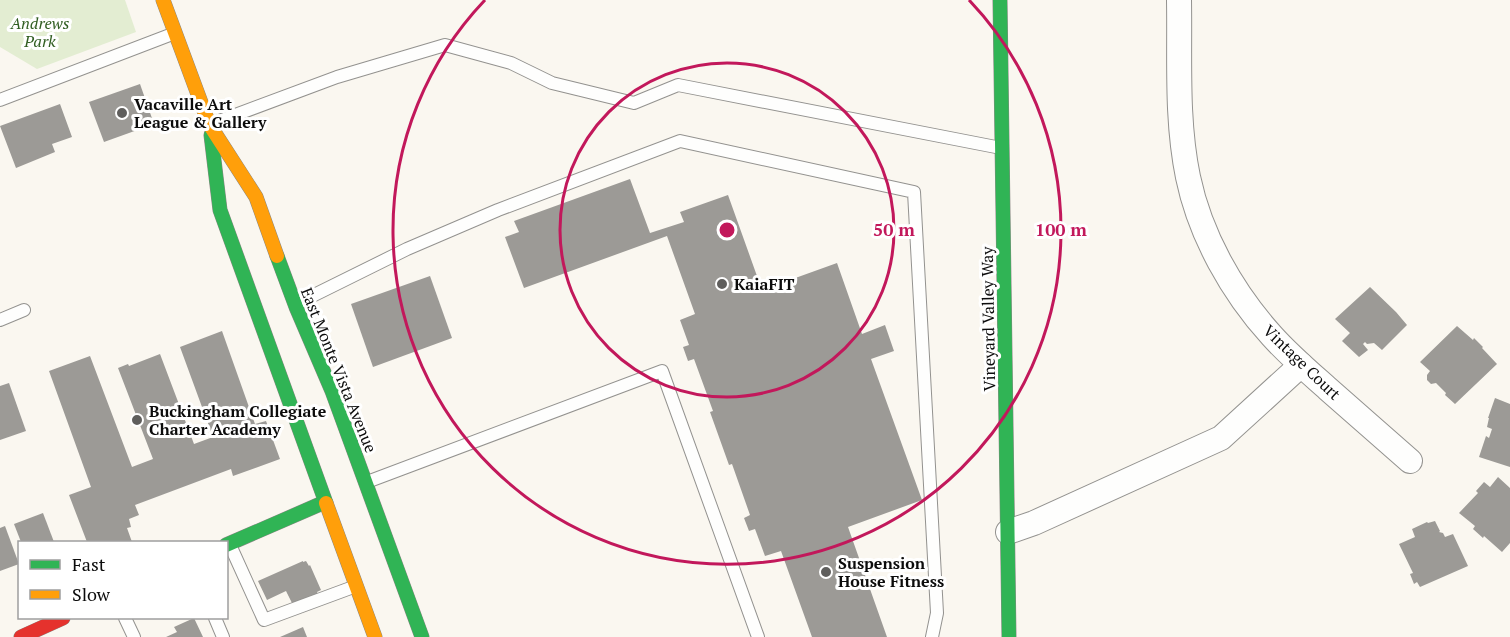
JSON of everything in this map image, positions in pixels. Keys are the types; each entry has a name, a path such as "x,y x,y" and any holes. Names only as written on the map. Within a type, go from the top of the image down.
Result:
{"main road":[{"name":"East Monte Vista Avenue","path":"163,0 209,124 226,211 279,372 375,637"},
{"name":"Vineyard Valley Way","path":"1000,0 1009,637"},
{"name":"East Monte Vista Avenue","path":"209,124 256,197 296,306 332,391 422,637"},
{"path":"273,290 296,306"},
{"path":"279,372 296,384"},
{"path":"351,477 366,483"},
{"path":"228,544 325,502"},
{"path":"21,637 61,619"}],"street":[{"name":"Vintage Court","path":"1179,0 1182,141 1188,178 1199,217 1222,266 1252,312 1272,337 1410,460"},
{"path":"1008,532 1034,523 1221,438 1301,365"}],"lane":[{"path":"0,100 176,33"},
{"path":"209,124 337,77 445,45 511,63 552,83 634,103 678,85 1002,148"},
{"path":"296,306 407,249 487,215 680,141 914,192 937,613 932,637"},
{"path":"0,320 24,310"},
{"path":"366,483 662,371 758,637"},
{"path":"228,544 264,620 356,586"},
{"path":"125,619 134,637"},
{"path":"215,619 223,637"}],"green space":[{"name":"Andrews Park","path":"0,0 125,0 136,32 37,69 0,47"}],"building":[{"name":"Vacaville Art League & Gallery","path":"140,84 154,124 104,142 89,102"},
{"path":"60,104 72,137 52,144 55,152 16,168 0,126"},
{"path":"630,179 650,233 684,222 680,212 728,195 762,290 837,263 862,334 885,325 894,351 871,359 922,500 848,527 887,637 812,637 781,551 765,556 755,529 749,531 744,518 750,515 710,412 713,411 694,359 688,361 683,347 689,345 680,320 695,314 667,236 524,288 505,237 519,232 514,221"},
{"path":"430,276 452,338 373,367 351,304"},
{"path":"1370,287 1407,325 1382,350 1374,343 1365,342 1363,344 1368,350 1359,357 1342,341 1350,333 1335,319"},
{"path":"1457,326 1473,340 1474,338 1497,364 1455,404 1436,383 1431,384 1427,380 1430,371 1420,362"},
{"path":"222,331 255,424 266,421 280,459 233,476 231,469 135,505 139,515 129,519 131,527 127,528 132,541 87,541 69,495 91,487 49,371 90,356 132,467 153,459 118,368 128,364 129,366 160,354 194,444 213,437 180,347"},
{"path":"9,383 26,431 0,440 0,386"},
{"path":"1495,398 1510,404 1510,467 1479,457 1486,436 1489,438 1492,429 1487,427"},
{"path":"1498,477 1510,488 1510,543 1502,552 1473,529 1475,526 1459,513 1478,493 1476,491 1484,482 1490,487"},
{"path":"43,513 54,541 21,541 14,524"},
{"path":"1435,521 1439,532 1445,537 1453,534 1468,566 1420,587 1417,582 1414,584 1410,574 1413,573 1399,544 1415,537 1412,529"},
{"path":"5,526 18,564 0,571 0,528"},
{"path":"303,561 310,565 321,590 317,592 318,594 293,605 286,591 267,600 258,581"},
{"path":"194,619 203,637 166,637 177,632 174,627"},
{"path":"303,627 307,637 280,637"}],"traffic: fast":[{"path":"1000,0 1009,637"},
{"path":"211,135 220,210 326,503"},
{"path":"277,256 332,391 422,637"},
{"path":"228,544 325,502"}],"traffic: slow":[{"path":"163,0 209,124 256,197 277,256"},
{"path":"326,503 375,637"}],"traffic: jam":[{"path":"21,637 61,619"}],"place":[{"name":"Vacaville Art League & Gallery","path":"122,113"},
{"name":"KaiaFIT","path":"722,284"},
{"name":"Buckingham Collegiate Charter Academy","path":"137,420"},
{"name":"Suspension House Fitness","path":"826,572"}]}
